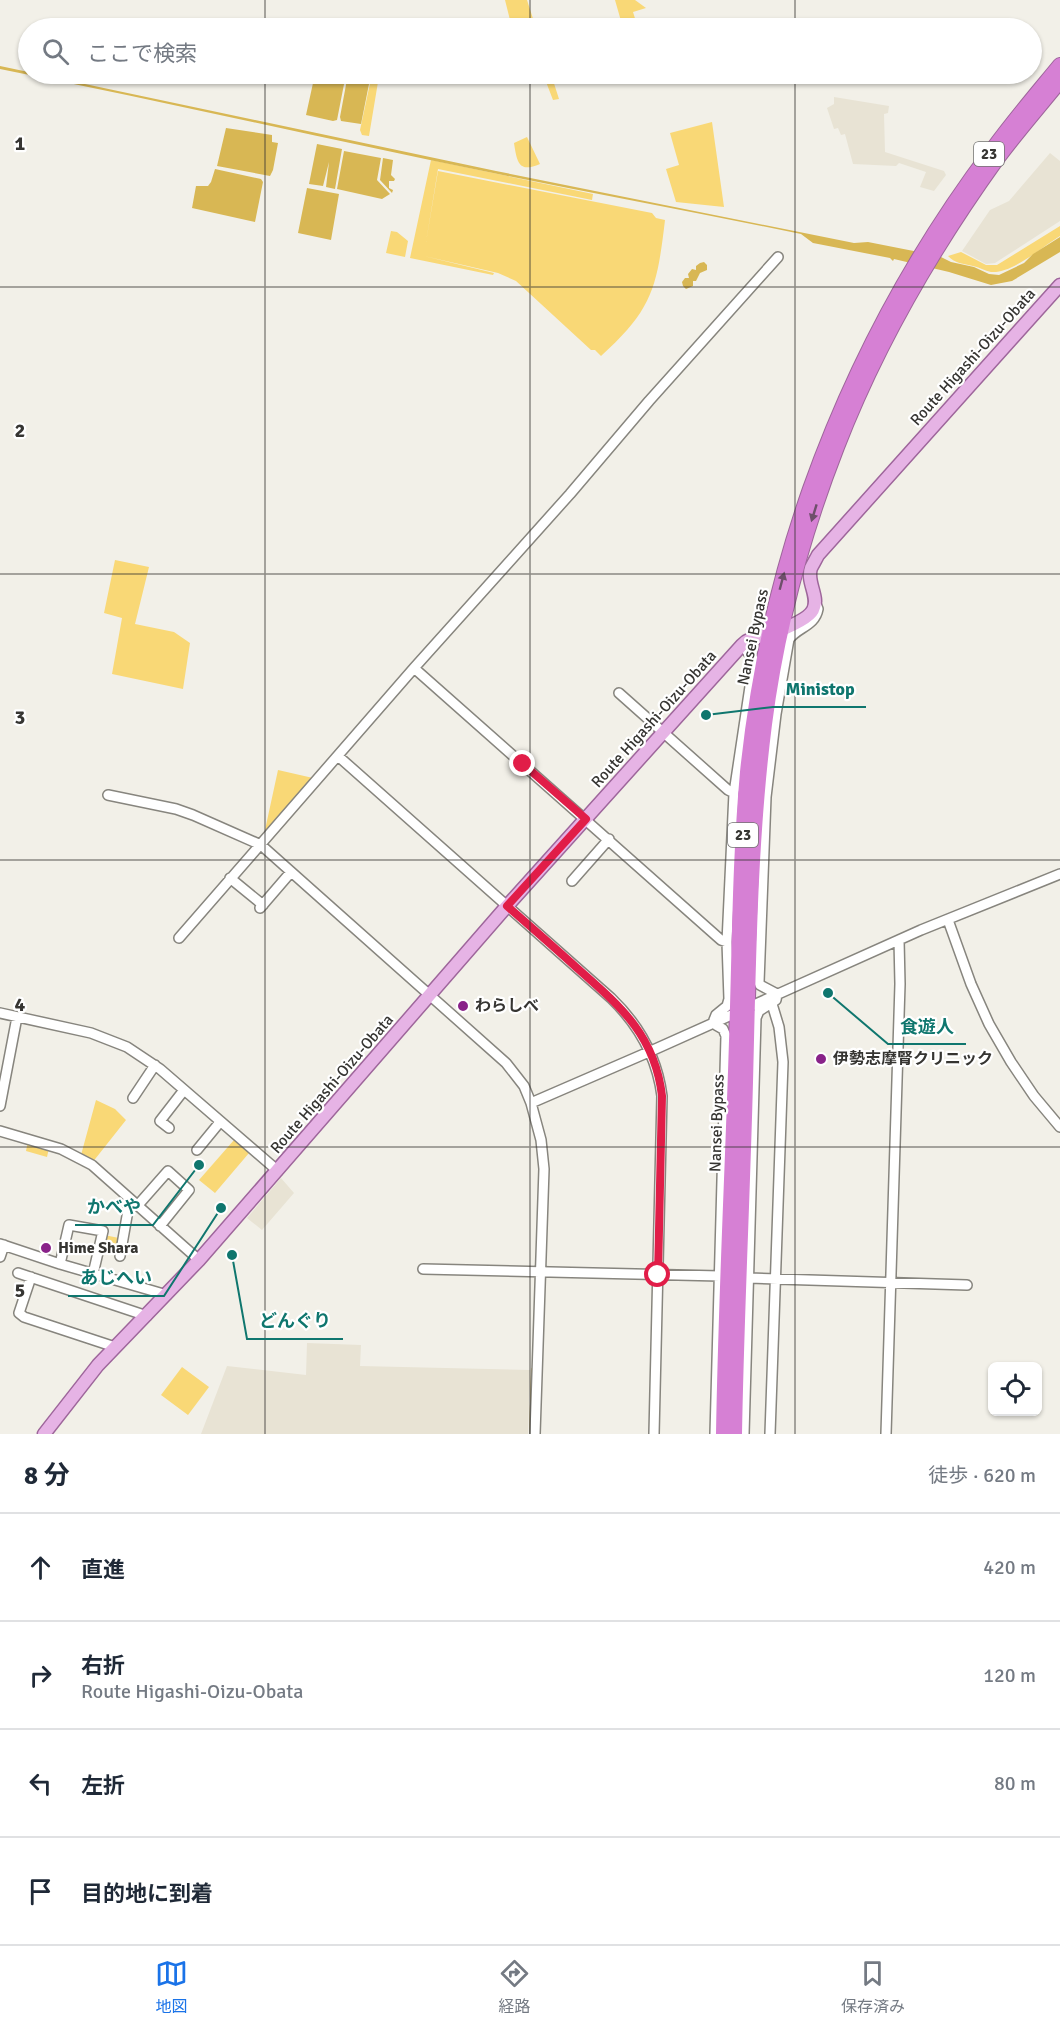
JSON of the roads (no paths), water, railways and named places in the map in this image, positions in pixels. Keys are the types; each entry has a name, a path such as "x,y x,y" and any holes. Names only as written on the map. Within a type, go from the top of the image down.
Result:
{"highway":[{"name":"Nansei Bypass","path":"735,1434 742,1009 741,852 747,772 769,635 791,547 821,460 859,371 992,150 1060,65"},
{"name":"Nansei Bypass","path":"930,250 999,156 1060,81"},
{"name":"Nansei Bypass","path":"723,1434 742,1009 765,724 782,629 795,576 823,484 837,446 919,268"}],"main road":[{"name":"Route Higashi-Oizu-Obata","path":"44,1434 82,1383 199,1260 507,906 742,645 750,639 769,635 782,629 808,616 813,611 815,603 810,574 818,555 1060,285"}],"street":[{"path":"179,938 414,668 530,539 649,400 778,257"},
{"path":"777,994 760,985 759,982 766,797 776,714 789,639 814,619 818,609 815,603"},
{"path":"714,1022 714,1018 727,1006 729,999 727,942 734,793 754,660 742,645"},
{"path":"414,668 727,942"},
{"path":"619,693 734,793"},
{"path":"338,756 627,1013 651,1051 662,1096 654,1434"},
{"path":"108,795 176,809 261,845 485,1042 524,1086 541,1140 544,1169 536,1434"},
{"path":"572,881 609,839"},
{"path":"231,878 262,907 291,872"},
{"path":"531,1103 899,940 1060,874"},
{"path":"948,920 971,984 989,1024 1034,1096 1060,1127"},
{"path":"886,1434 900,984 899,940"},
{"path":"744,1434 756,1018 759,1011 776,1000 777,994"},
{"path":"770,1434 783,1062 779,1027 772,1004"},
{"path":"0,1013 106,1038 127,1047 155,1065 278,1171"},
{"path":"0,1106 17,1017"},
{"path":"714,1022 723,1029 726,1036 716,1434"},
{"path":"0,1051 10,1053"},
{"path":"133,1098 155,1065"},
{"path":"169,1128 160,1121 184,1090"},
{"path":"197,1150 220,1122"},
{"path":"0,1131 42,1143 97,1169 199,1260"},
{"path":"120,1256 134,1202 168,1171 189,1190 160,1226"},
{"path":"60,1264 69,1225 103,1232 93,1274"},
{"path":"0,1257 2,1244 60,1264 167,1295"},
{"path":"423,1269 720,1276"},
{"path":"18,1273 147,1316"},
{"path":"31,1277 19,1313 24,1317 115,1347"},
{"path":"749,1278 967,1285"}],"waterway":[{"path":"530,1434 532,1369"}],"place":[{"name":"Ministop","path":"706,715"},
{"name":"食遊人","path":"828,993"},
{"name":"わらしべ","path":"463,1006"},
{"name":"伊勢志摩腎クリニック","path":"821,1059"},
{"name":"かべや","path":"199,1165"},
{"name":"あじへい","path":"221,1208"},
{"name":"Hime Shara","path":"46,1248"},
{"name":"どんぐり","path":"232,1255"}]}
